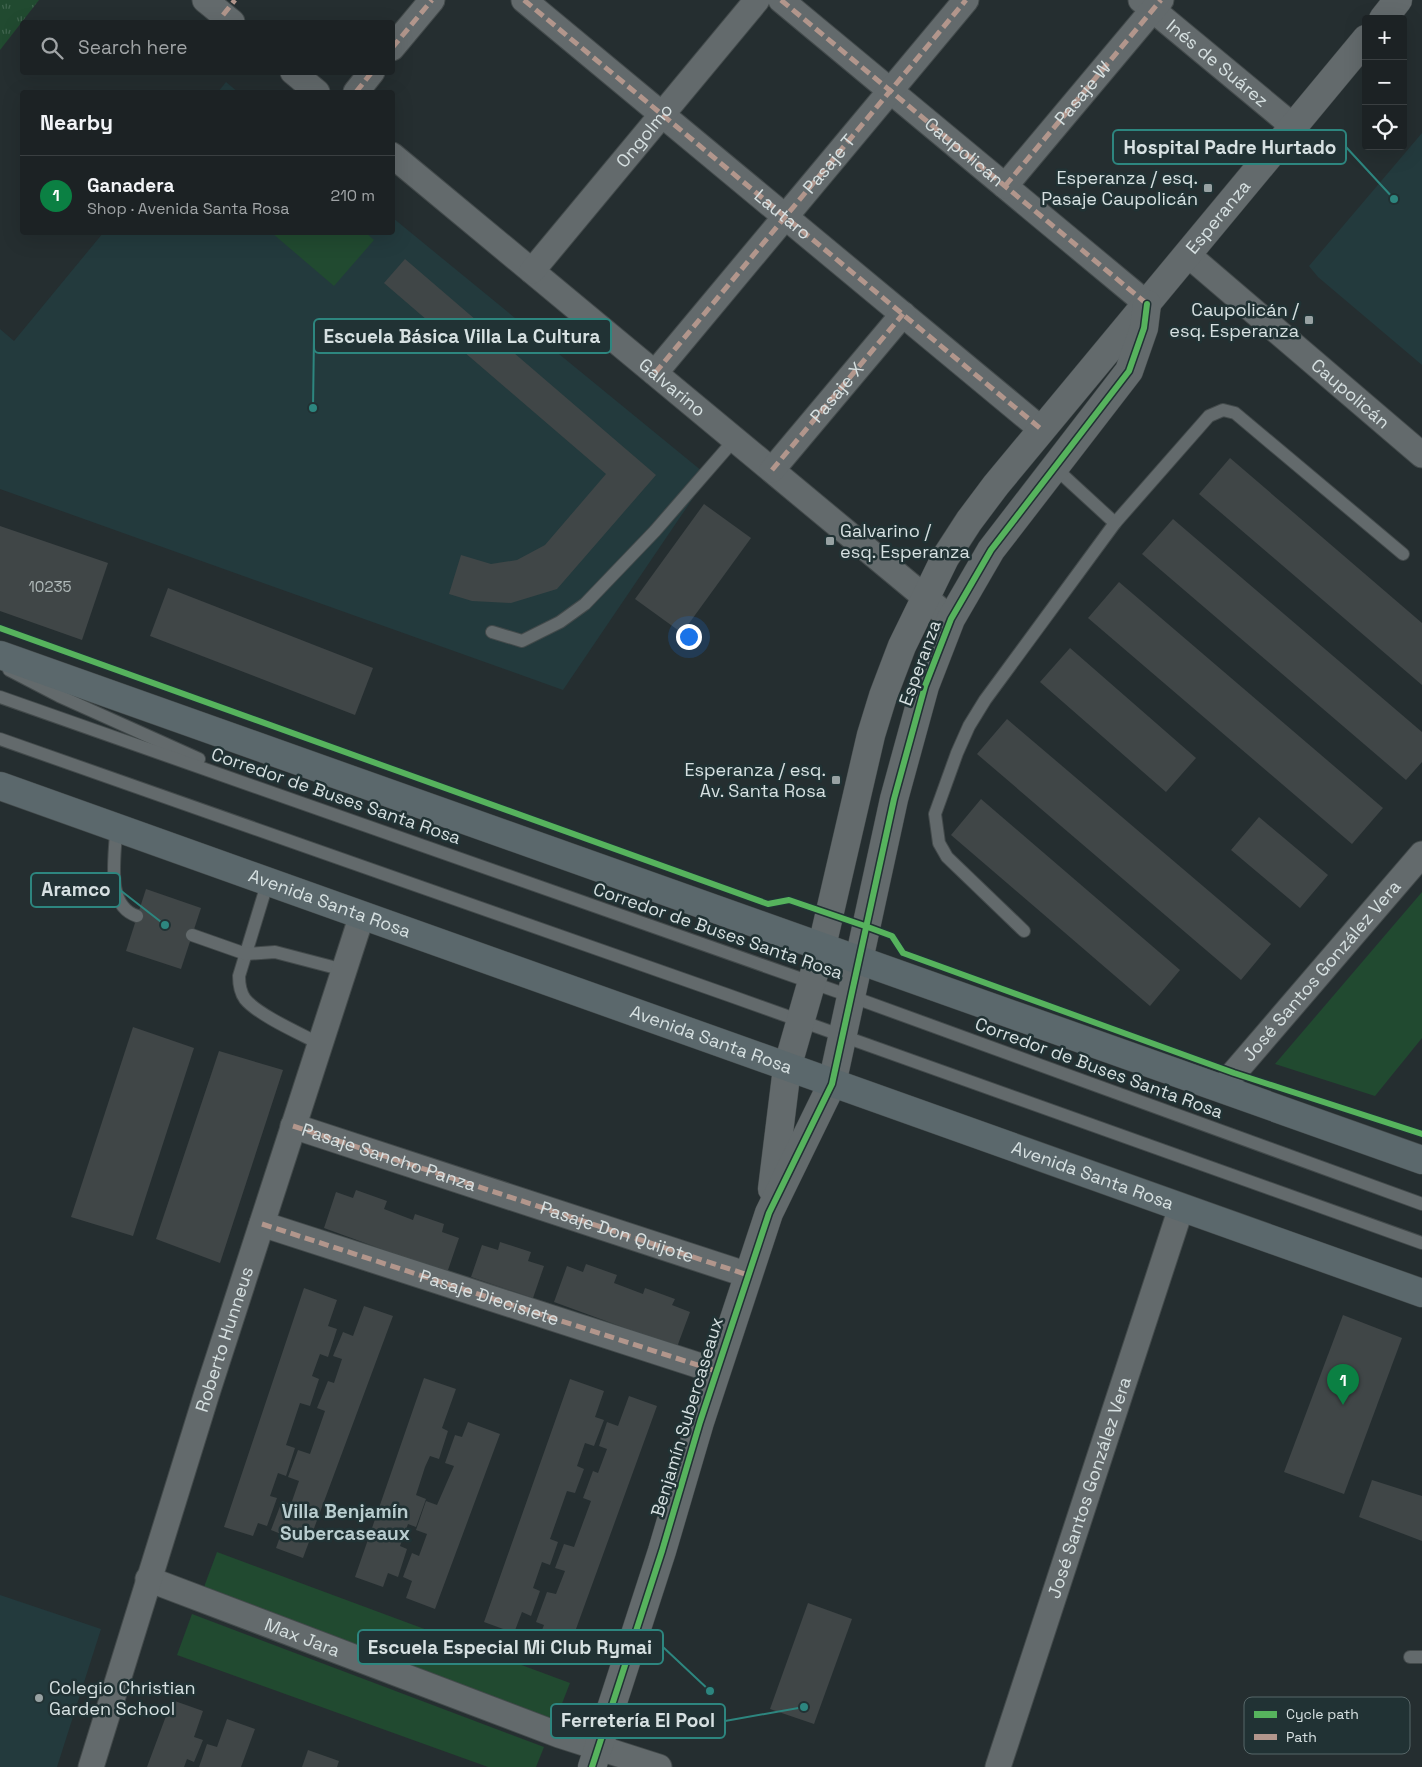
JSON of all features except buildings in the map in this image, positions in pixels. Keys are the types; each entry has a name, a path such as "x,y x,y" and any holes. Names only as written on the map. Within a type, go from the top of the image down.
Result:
{"main road":[{"path":"0,655 858,958 1422,1160"},
{"name":"Avenida Santa Rosa","path":"0,786 1422,1294"}],"street":[{"path":"395,44 432,0"},
{"name":"Lautaro","path":"524,0 1041,428"},
{"name":"Ongolmo","path":"532,271 757,0"},
{"name":"Caupolicán","path":"781,0 1148,304"},
{"name":"Pasaje T","path":"655,374 966,0"},
{"path":"1386,15 1398,0"},
{"name":"Inés de Suárez","path":"1152,3 1293,126"},
{"name":"Pasaje W","path":"1005,186 1152,3"},
{"name":"Esperanza","path":"787,1068 822,946 871,735 902,646 925,597 969,521 1041,428 1148,304 1187,254 1362,44"},
{"path":"296,75 314,90"},
{"path":"358,90 370,75"},
{"name":"Galvarino","path":"395,157 951,619"},
{"name":"Caupolicán","path":"1187,254 1422,455"},
{"name":"Esperanza","path":"832,1084 858,958 909,738 925,686 951,619 991,550 1129,370 1144,328 1148,304"},
{"name":"Pasaje X","path":"772,470 902,314"},
{"name":"José Santos González Vera","path":"1223,1088 1422,854"},
{"name":"Roberto Hunneus","path":"91,1767 148,1579 362,915"},
{"name":"Benjamín Subercaseaux","path":"769,1213 787,1068"},
{"name":"Benjamín Subercaseaux","path":"595,1757 662,1551 716,1371 769,1213 832,1084"},
{"name":"Pasaje Sancho Panza","path":"293,1126 486,1190"},
{"name":"Pasaje Don Quijote","path":"486,1190 748,1275"},
{"name":"José Santos González Vera","path":"998,1767 1181,1208"},
{"name":"Pasaje Diecisiete","path":"262,1224 716,1371"},
{"name":"Max Jara","path":"148,1579 559,1735 595,1757 659,1767"}],"lane":[{"path":"1024,931 947,857 939,843 935,814 957,753 985,700 1116,523 1210,416 1216,412 1230,410 1403,554"},
{"path":"492,632 522,641 560,622 585,604 655,531 735,439"},
{"path":"1054,467 1116,523"},
{"path":"0,664 59,696 265,790"},
{"name":"Corredor de Buses Santa Rosa","path":"0,697 850,996 1422,1204"},
{"path":"0,738 1422,1243"},
{"path":"116,827 115,892 121,906 137,916"},
{"path":"268,882 239,976 239,985 246,1000 258,1010 320,1044"},
{"path":"192,935 246,954 275,952 344,970"}],"shaded area":[{"path":"226,82 236,90 220,90"},
{"path":"1422,133 1422,365 1318,277 1309,266"},
{"path":"395,220 708,476 563,690 0,489 0,329 14,341 101,235 395,235"},
{"name":"Colegio Christian Garden School","path":"0,1595 101,1629 57,1767 0,1767"}],"green space":[{"path":"0,0 39,0 23,20 20,20 20,24 0,50"},
{"path":"274,235 368,235 374,240 334,286"},
{"path":"1422,892 1422,1038 1375,1096 1275,1064"},
{"path":"217,1552 570,1683 554,1724 204,1587"},
{"path":"192,1614 544,1747 536,1767 488,1767 177,1655"}],"marked path":[{"path":"223,15 235,0"},
{"path":"395,44 432,0"},
{"path":"524,0 1041,429"},
{"path":"781,0 1147,304"},
{"path":"655,373 966,0"},
{"path":"1005,186 1161,0"},
{"path":"358,90 370,75"},
{"path":"772,470 903,314"},
{"path":"293,1126 748,1275"},
{"path":"262,1224 716,1371"}],"cycle path":[{"path":"592,1767 662,1551 700,1422 769,1213 832,1084 894,799 925,686 951,619 991,550 1129,371 1144,328 1147,304"},
{"path":"0,628 768,904 789,900 865,926 892,936 903,953 1234,1073 1422,1134"}],"place":[{"name":"Esperanza / esq. Pasaje Caupolicán","path":"1208,188"},
{"name":"Hospital Padre Hurtado","path":"1394,199"},
{"name":"Caupolicán / esq. Esperanza","path":"1309,320"},
{"name":"Escuela Básica Villa La Cultura","path":"313,408"},
{"name":"Galvarino / esq. Esperanza","path":"830,541"},
{"name":"Esperanza / esq. Av. Santa Rosa","path":"836,780"},
{"name":"Aramco","path":"165,925"},
{"name":"Ganadera","path":"1343,1405"},
{"name":"Escuela Especial Mi Club Rymai","path":"710,1691"},
{"name":"Colegio Christian Garden School","path":"39,1698"},
{"name":"Ferretería El Pool","path":"804,1707"}],"district":[{"name":"Villa Benjamín Subercaseaux","path":"345,1522"}]}
